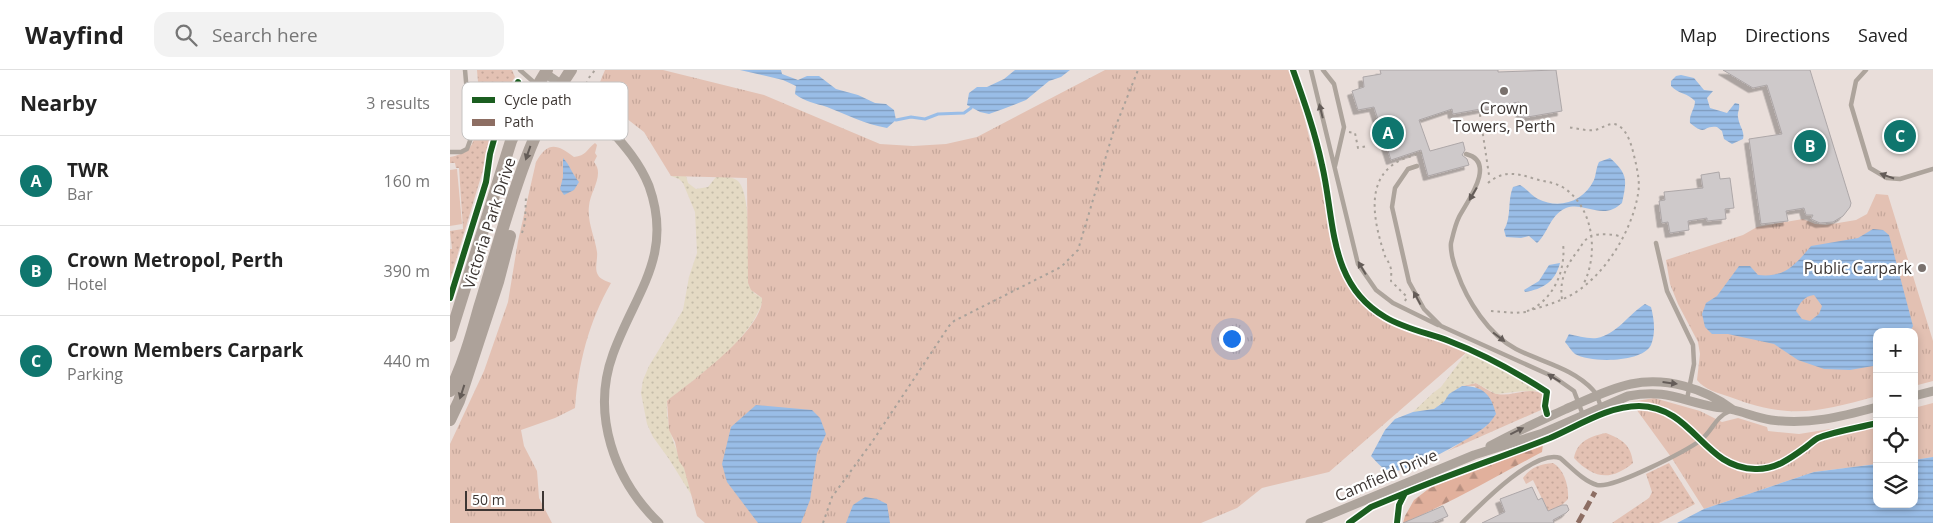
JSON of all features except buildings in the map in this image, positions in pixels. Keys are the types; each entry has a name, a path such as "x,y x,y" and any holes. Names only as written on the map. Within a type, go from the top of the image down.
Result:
{"street":[{"name":"Victoria Park Drive","path":"563,82 571,70"},
{"path":"545,71 558,82"},
{"name":"Victoria Park Drive","path":"450,336 512,140"},
{"name":"Victoria Park Drive","path":"450,392 465,356 533,140"},
{"path":"620,140 640,167 648,186 656,215 656,242 650,270 618,341 610,364 606,391 606,420 611,447 624,477 636,498 659,523"},
{"path":"450,420 460,401 498,282 513,226 520,177"},
{"name":"Camfield Drive","path":"1474,455 1515,432 1596,396 1619,387 1646,382 1689,387 1717,398 1734,410"},
{"path":"1918,395 1933,391"},
{"name":"Camfield Drive","path":"1310,523 1474,455 1543,433 1617,400 1642,394 1668,394 1714,407 1734,410 1749,416 1771,420 1810,421 1833,419 1873,408"}],"lane":[{"path":"520,70 534,82"},
{"path":"1311,70 1358,264 1376,290 1393,303 1554,377 1574,391 1583,415"},
{"path":"1323,70 1334,84 1344,127 1334,167"},
{"path":"1866,70 1856,82 1850,105 1870,168 1886,178 1900,179 1933,169"},
{"path":"450,152 461,152 467,149 469,140"},
{"path":"1466,154 1472,156 1479,164 1479,183 1458,219 1451,246 1457,273 1476,311 1493,333 1515,348 1580,378 1594,391 1601,407"},
{"path":"1417,166 1408,169 1395,188 1392,207 1409,282 1424,309 1441,326"},
{"path":"1656,243 1667,291 1693,345 1694,364 1687,399"},
{"path":"1462,523 1523,469 1535,462 1555,457 1598,486 1617,483 1701,440 1721,415 1734,410"}],"path":[{"path":"587,82 594,70"},
{"path":"823,523 832,497 872,442 949,326 954,321 1060,267 1078,250 1113,133 1138,70"},
{"path":"1486,114 1480,115 1489,175"},
{"path":"1491,310 1515,314 1527,312 1574,294 1601,272 1629,224 1638,194 1639,178 1634,152 1623,130 1618,125 1610,124 1595,130 1568,127"},
{"path":"1342,134 1348,131"},
{"path":"1488,183 1496,176 1515,174 1550,182 1562,187 1573,196 1581,206 1590,226 1591,251 1589,274 1582,287"},
{"path":"1562,299 1561,282 1566,269 1590,236 1606,234 1622,237"},
{"path":"1527,312 1537,306 1550,293 1557,280 1565,257 1563,244"}],"green space":[{"path":"477,70 512,70 515,77 511,82 478,82"},
{"path":"605,70 663,70 764,95 880,144 913,146 946,144 977,137 1105,70 1292,70 1323,191 1339,266 1385,317 1467,352 1329,472 1262,488 1237,508 1201,523 705,523 697,516 684,468 679,461 675,442 669,430 667,401 739,340 759,311 762,298 751,290 748,283 747,178 671,176 644,132 628,120 628,82 600,82"},
{"path":"489,140 483,170 450,280 450,249 452,249 450,231 463,229 459,168 456,168 455,163 450,163 450,157 465,152 473,141"},
{"path":"595,143 597,145 595,153 597,156 594,162 597,167 598,178 590,200 589,218 597,252 597,273 600,278 611,283 603,297 586,343 579,375 575,408 555,418 521,430 524,446 537,471 539,498 552,523 450,523 450,444 484,371 508,302 518,241 536,162 540,155 549,148 558,147 574,157 584,154"},
{"path":"457,169 462,224 450,226 450,170"},
{"path":"1876,194 1888,195 1933,341 1933,381 1918,385 1918,328 1873,328 1873,397 1838,406 1804,411 1770,409 1712,391 1697,380 1700,354 1698,342 1670,284 1666,260 1743,235 1757,227 1803,219 1815,224 1826,225 1856,220 1867,214"},
{"path":"1476,383 1492,392 1500,394 1531,391 1543,394 1541,410 1448,451 1486,426 1475,386 1462,386"},
{"path":"1654,398 1700,411 1722,422 1738,418 1767,427 1768,431 1799,434 1843,427 1873,419 1873,465 1814,472 1704,509 1671,457 1631,402"},
{"path":"1933,403 1933,457 1918,459 1918,418 1918,407"},
{"path":"1606,433 1617,438 1628,447 1633,463 1617,473 1602,475 1588,470 1574,458 1581,443"},
{"path":"1543,444 1542,452 1459,497 1408,521 1409,523 1403,523 1414,500 1431,487"},
{"path":"1553,463 1560,469 1565,478 1568,499 1562,505 1548,511 1533,480 1526,484 1523,478 1536,467"},
{"path":"1669,463 1695,504 1659,523 1612,523 1649,498 1652,492 1646,474"}],"sand":[{"path":"671,176 686,176 688,183 696,189 708,187 716,177 731,178 738,181 745,200 747,214 749,245 748,283 754,293 762,298 762,303 755,318 746,332 722,357 667,401 669,427 686,472 692,496 653,437 647,424 641,393 643,380 649,366 683,310 689,277 697,253 695,212 683,183"},
{"path":"1467,352 1506,371 1538,391 1496,394 1476,383 1462,386 1449,394 1444,402 1434,409 1413,412 1441,387"}],"water":[{"path":"740,70 781,70 782,74 798,80 807,76 819,76 836,89 858,95 875,103 886,104 894,110 896,120 887,128 871,124 803,99 795,94 796,86 783,80"},
{"path":"1015,70 1070,70 1061,77 1049,81 1026,100 989,114 980,112 967,105 969,93 977,87 987,87 1004,79"},
{"path":"1681,75 1694,78 1704,90 1713,91 1707,98 1710,108 1727,113 1735,103 1739,104 1738,115 1743,139 1732,144 1724,139 1722,131 1717,127 1702,130 1690,123 1695,101 1671,86 1671,81 1676,76"},
{"path":"563,158 579,182 574,190 564,195 560,189 563,177"},
{"path":"1610,158 1625,178 1622,203 1614,209 1607,211 1578,207 1566,208 1556,215 1537,243 1529,236 1521,238 1506,237 1504,230 1508,219 1513,187 1520,185 1536,198 1546,202 1555,204 1570,202 1578,198 1590,187 1599,162"},
{"path":"1873,229 1883,230 1889,235 1913,326 1912,328 1873,328 1873,366 1850,370 1824,369 1798,360 1774,344 1728,334 1712,334 1705,327 1702,314 1706,303 1717,296 1739,266 1750,266 1758,275 1775,274 1789,269 1811,246 1858,238","holes":["1814,295 1822,306 1819,314 1810,321 1802,319 1796,311 1803,300"]},
{"path":"1560,263 1555,275 1543,287 1525,292 1524,290 1539,281 1549,265"},
{"path":"1645,304 1651,307 1654,321 1654,335 1651,345 1646,351 1615,360 1592,359 1575,354 1565,342 1569,334 1590,338 1604,336 1616,329"},
{"path":"1462,386 1470,386 1481,390 1492,402 1496,414 1479,432 1423,462 1397,471 1386,470 1371,456 1385,430 1395,419 1413,412 1434,409 1444,402 1449,394"},
{"path":"756,405 812,410 820,418 826,434 817,453 810,500 801,523 758,523 727,482 722,464 731,427"},
{"path":"1933,457 1933,523 1677,523 1704,509 1814,472 1873,465 1873,508 1918,508 1918,459"},
{"path":"865,497 877,499 887,504 890,523 846,523 853,505"}],"waterway":[{"path":"896,120 911,117 925,119 938,114 964,113 971,108"}],"marked path":[{"path":"1578,523 1595,492"}],"cycle path":[{"path":"1293,70 1319,153 1337,249 1343,269 1353,287 1366,303 1385,317 1474,352 1547,392 1545,406 1547,414"},
{"path":"450,298 486,182 494,140"},
{"path":"1397,523 1399,505 1405,493 1550,438 1616,409 1639,406 1658,409 1673,416 1723,459 1737,466 1755,469 1769,468 1776,465 1795,455 1818,438 1873,424"},
{"path":"1349,523 1371,507 1405,493"}],"place":[{"name":"Crown Towers, Perth","path":"1504,91"},
{"name":"TWR","path":"1388,133"},
{"name":"Crown Members Carpark","path":"1900,136"},
{"name":"Crown Metropol, Perth","path":"1810,146"},
{"name":"Public Carpark","path":"1922,268"}]}
